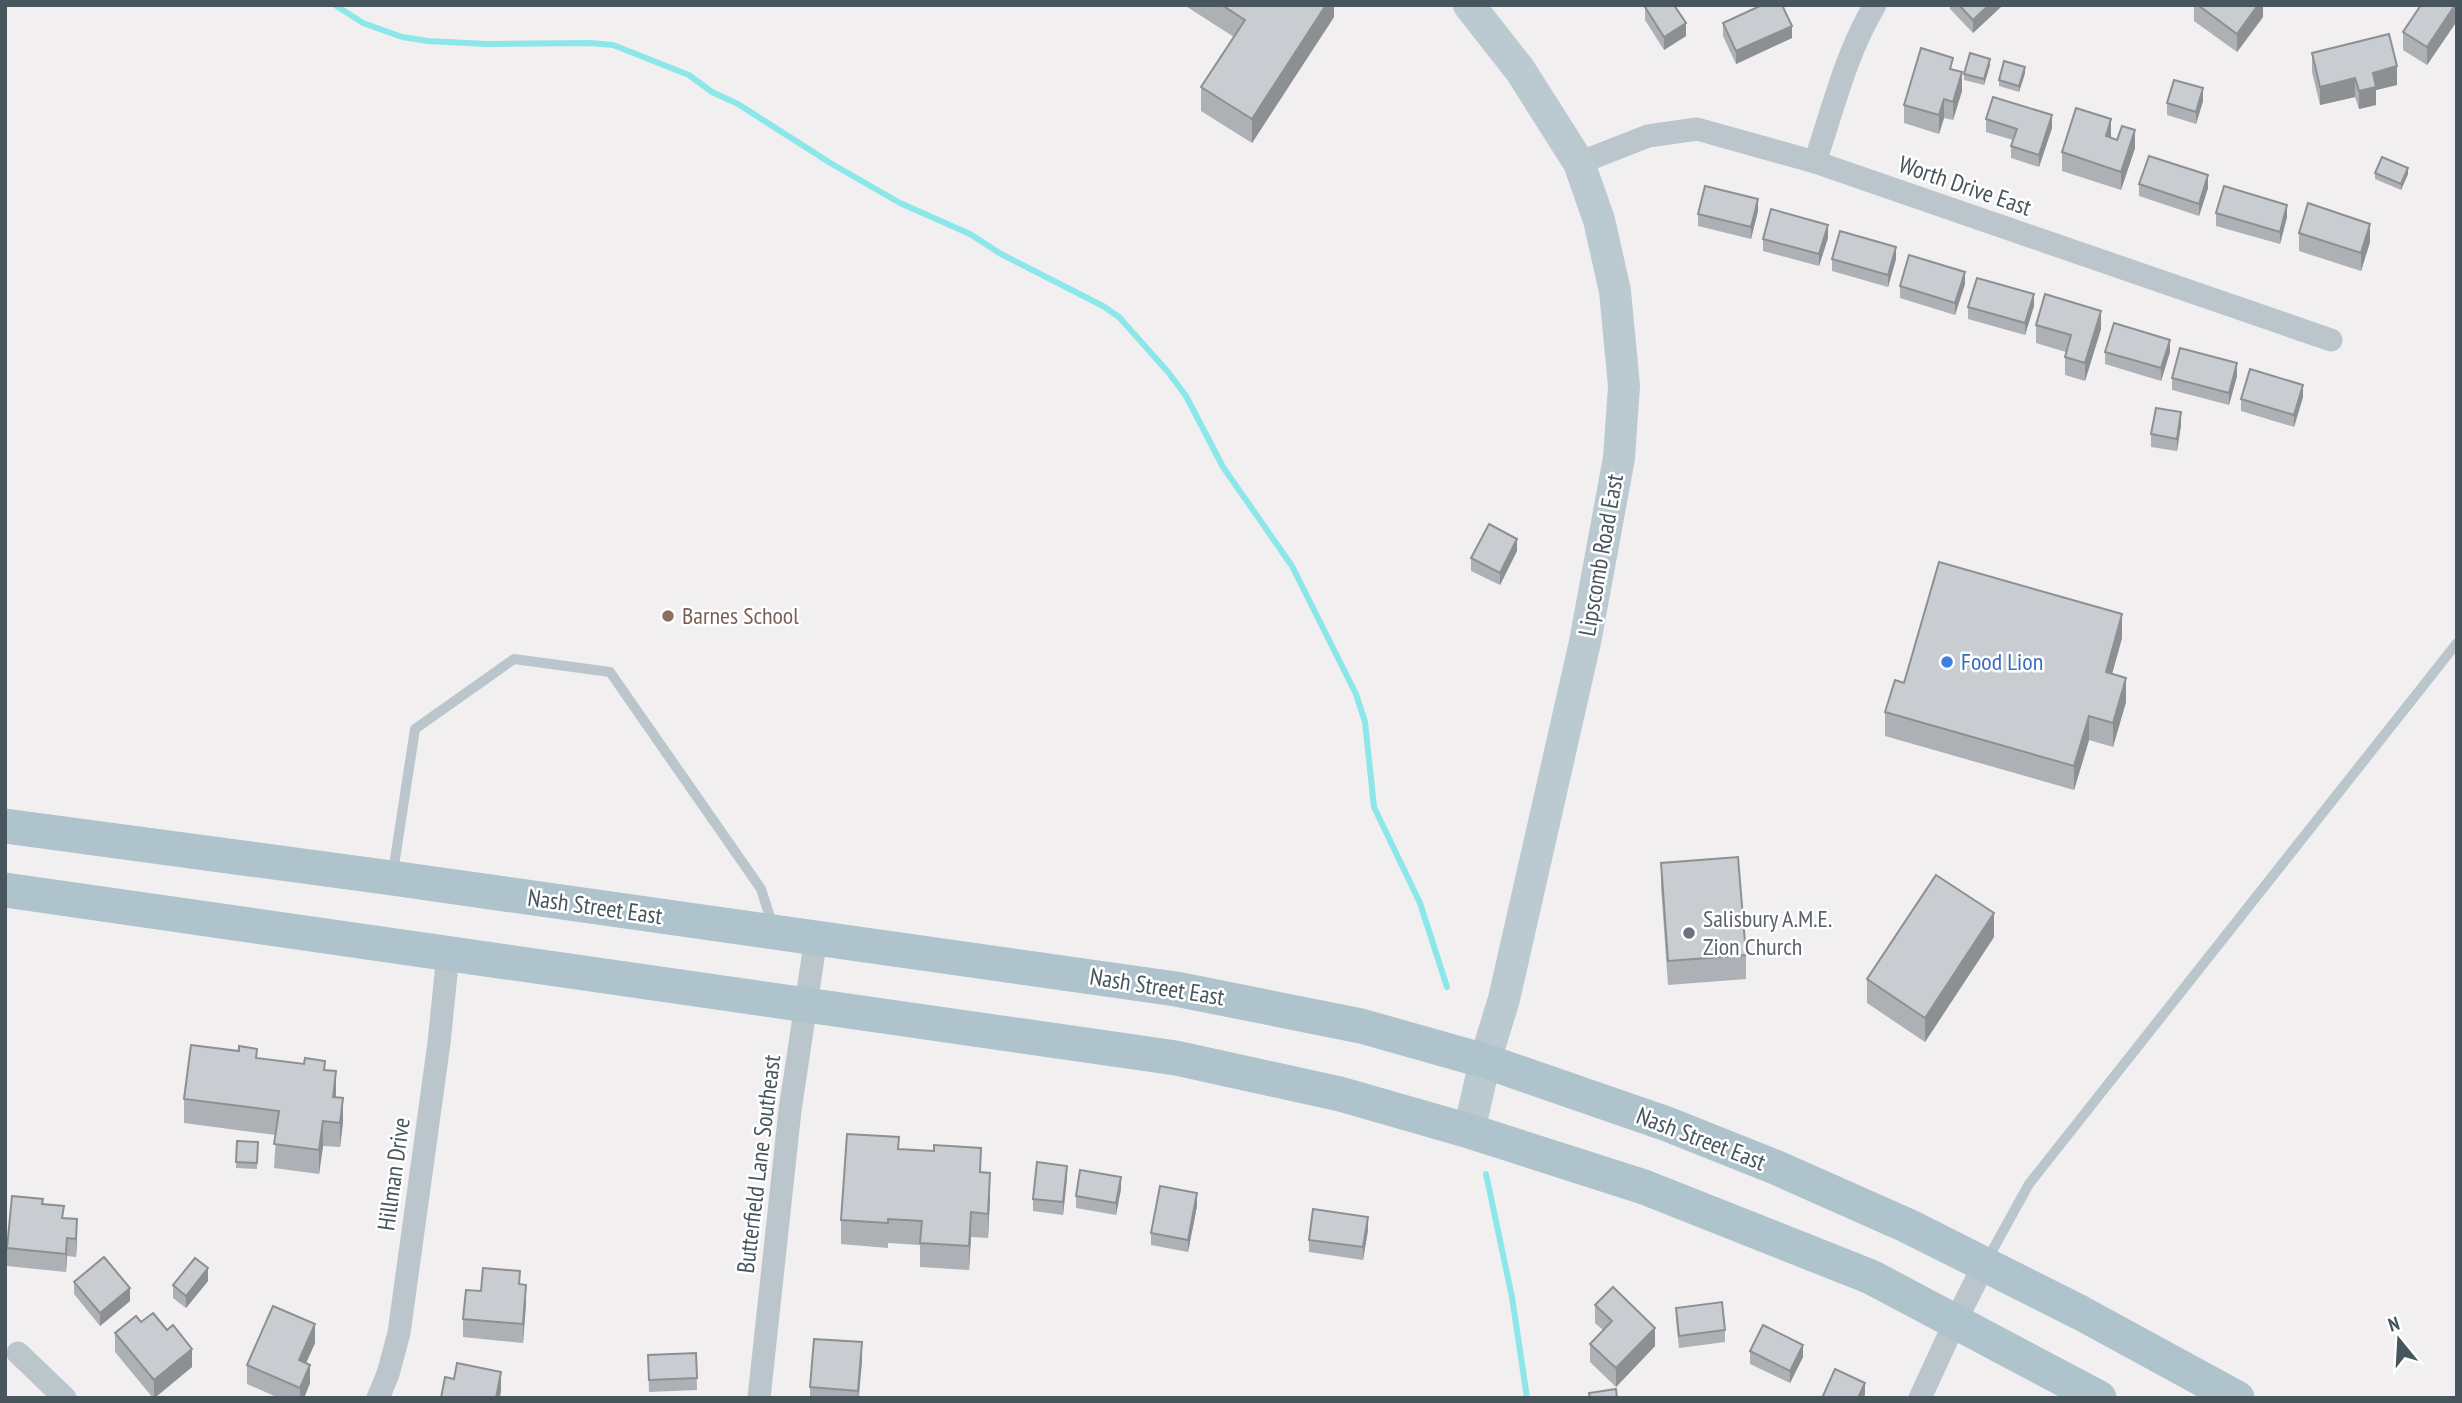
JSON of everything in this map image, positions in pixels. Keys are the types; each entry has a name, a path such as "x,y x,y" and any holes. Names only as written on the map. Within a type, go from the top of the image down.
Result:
{"main road":[{"name":"Nash Street East","path":"5,826 1176,989 1252,1002 1361,1026 1485,1061 1667,1125 1775,1167 1908,1226 2183,1367 2237,1398"},
{"path":"5,890 1176,1058 1340,1094 1469,1131 1644,1187 1871,1277 2099,1398"}],"street":[{"name":"Lipscomb Road East","path":"1469,5 1520,70 1578,163 1599,220 1615,290 1623,386 1619,458 1585,642 1504,999 1485,1061 1469,1131"},
{"path":"1815,162 1849,60 1875,5"},
{"name":"Worth Drive East","path":"1578,163 1648,136 1697,129 1815,162 2331,340"},
{"name":"Butterfield Lane Southeast","path":"760,1398 790,1110 816,938"},
{"name":"Hillman Drive","path":"378,1398 388,1374 399,1333 439,1043 448,954"},
{"path":"1920,1398 1984,1265"},
{"path":"18,1353 65,1398"}],"lane":[{"path":"1984,1265 2029,1184 2457,643"},
{"path":"392,878 415,729 514,659 610,672 761,890 775,932"}],"building":[{"path":"1222,5 1326,5 1252,119 1201,87 1245,20"},
{"path":"1674,5 1686,23 1664,37 1645,7"},
{"path":"1762,5 1782,5 1792,26 1736,51 1723,23"},
{"path":"1959,5 1989,5 1973,20"},
{"path":"2198,5 2258,5 2237,34"},
{"path":"2421,5 2455,5 2427,47 2403,32"},
{"path":"2389,34 2397,66 2373,73 2376,87 2359,91 2355,78 2320,87 2312,53"},
{"path":"1921,48 1953,58 1950,69 1962,72 1953,102 1944,99 1939,115 1904,105"},
{"path":"1970,53 1990,59 1984,79 1964,74"},
{"path":"2004,61 2025,67 2019,86 1999,80"},
{"path":"2174,80 2203,88 2196,112 2167,103"},
{"path":"1993,97 2052,115 2039,155 2011,146 2017,129 1986,119"},
{"path":"2076,108 2111,119 2106,136 2117,140 2122,126 2135,130 2121,172 2062,152"},
{"path":"2149,156 2208,175 2199,204 2139,184"},
{"path":"2382,157 2408,168 2401,184 2375,173"},
{"path":"1705,186 1758,199 1751,227 1698,214"},
{"path":"2224,186 2287,205 2280,232 2216,213"},
{"path":"2308,203 2370,224 2361,253 2299,233"},
{"path":"1771,209 1828,225 1819,254 1763,239"},
{"path":"1840,231 1896,247 1888,275 1832,259"},
{"path":"1909,255 1965,272 1955,303 1900,286"},
{"path":"1977,278 2034,294 2025,323 1968,307"},
{"path":"2045,294 2101,311 2085,363 2065,357 2071,335 2036,325"},
{"path":"2114,323 2170,340 2161,368 2105,352"},
{"path":"2180,348 2237,363 2229,393 2172,378"},
{"path":"2250,369 2303,385 2294,415 2241,399"},
{"path":"2156,408 2181,412 2177,439 2151,434"},
{"path":"1489,524 1517,539 1500,573 1471,558"},
{"path":"1939,562 2122,614 2106,672 2126,678 2113,723 2089,716 2074,766 1885,712 1895,680 1904,683"},
{"path":"1738,857 1746,955 1668,961 1661,863"},
{"path":"1936,875 1994,913 1925,1018 1867,979"},
{"path":"191,1045 239,1051 239,1046 257,1049 256,1058 304,1064 305,1058 325,1061 324,1070 336,1071 333,1097 343,1098 340,1123 323,1121 319,1150 274,1144 279,1111 184,1099"},
{"path":"847,1134 899,1137 898,1149 934,1151 934,1145 981,1148 980,1172 990,1173 988,1214 971,1212 969,1246 920,1243 922,1221 888,1219 888,1223 841,1220"},
{"path":"237,1141 258,1142 257,1163 236,1162"},
{"path":"1037,1162 1067,1166 1063,1202 1033,1199"},
{"path":"1080,1170 1121,1177 1116,1203 1076,1196"},
{"path":"1160,1186 1197,1193 1188,1240 1151,1233"},
{"path":"12,1196 43,1199 42,1204 64,1206 62,1218 77,1219 76,1239 67,1238 66,1254 7,1248"},
{"path":"1313,1209 1368,1217 1363,1247 1309,1240"},
{"path":"104,1257 130,1288 100,1313 74,1282"},
{"path":"195,1258 208,1268 186,1296 173,1285"},
{"path":"483,1268 520,1271 519,1284 526,1285 523,1324 463,1319 466,1290 481,1291"},
{"path":"1613,1287 1655,1328 1616,1368 1590,1344 1612,1321 1595,1305"},
{"path":"1722,1302 1725,1330 1679,1336 1676,1308"},
{"path":"273,1306 315,1324 299,1360 310,1365 300,1388 247,1365"},
{"path":"153,1313 167,1330 173,1325 192,1349 154,1380 115,1333 136,1316 141,1322"},
{"path":"1763,1325 1803,1345 1790,1371 1750,1351"},
{"path":"814,1339 862,1342 858,1391 810,1387"},
{"path":"696,1353 697,1378 649,1380 648,1355"},
{"path":"457,1363 501,1372 496,1398 441,1398 445,1377 454,1379"},
{"path":"1835,1369 1865,1383 1858,1398 1822,1398"},
{"path":"1616,1389 1617,1398 1590,1398 1589,1393"}],"waterway":[{"path":"335,5 363,23 402,37 487,44 613,45 689,75 712,92 738,104 832,164 900,203 970,234 1001,254 1103,306 1119,317 1186,396 1223,467 1292,566 1356,694 1365,722 1374,807 1420,903 1447,987"},
{"path":"1486,1174 1512,1297 1527,1398"}],"place":[{"name":"Barnes School","path":"668,616"},
{"name":"Food Lion","path":"1947,662"},
{"name":"Salisbury A.M.E. Zion Church","path":"1689,933"}]}
